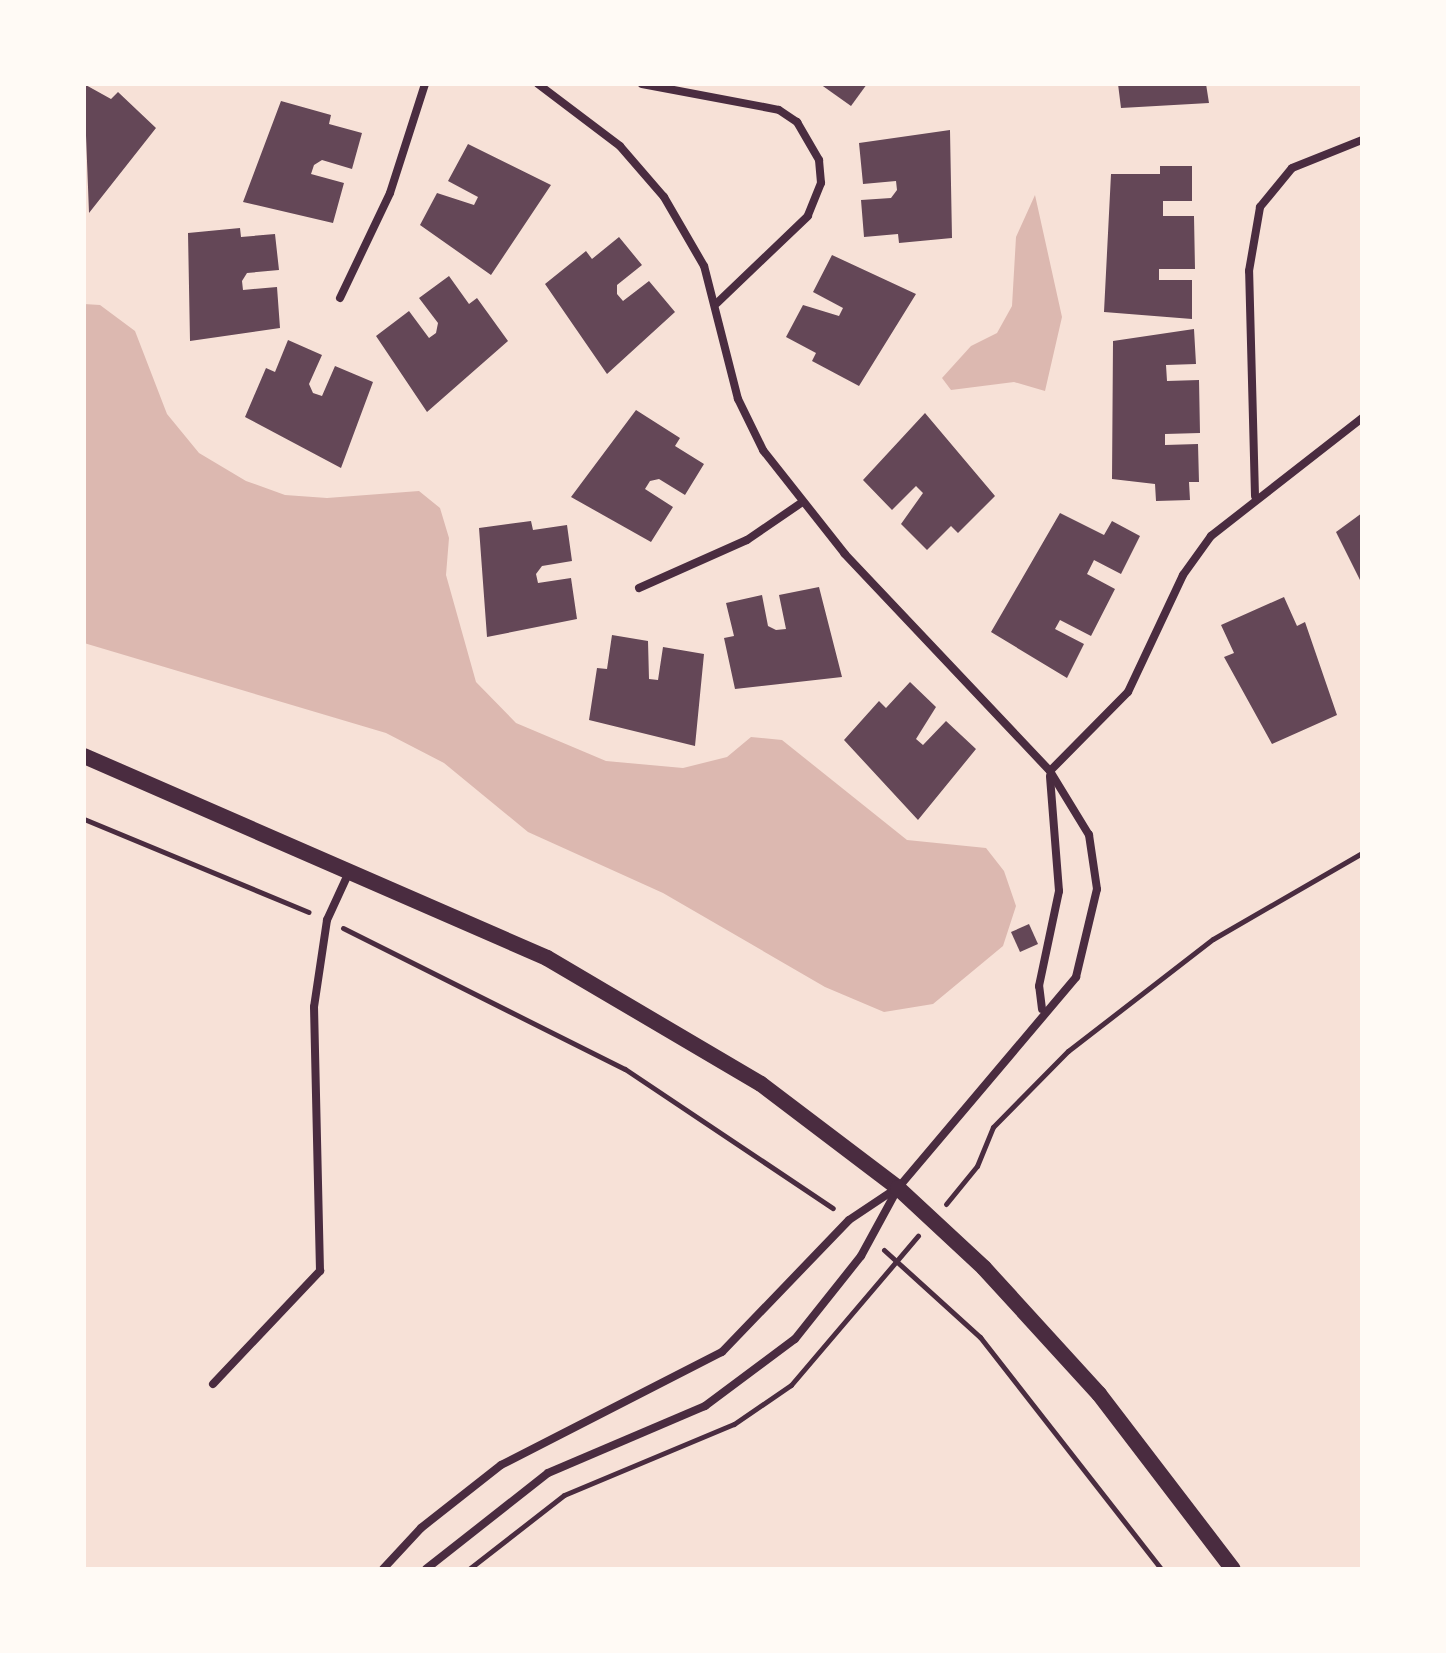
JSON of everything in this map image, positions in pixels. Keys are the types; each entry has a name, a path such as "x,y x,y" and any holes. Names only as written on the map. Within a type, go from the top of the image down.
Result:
{"main road":[{"path":"84,756 351,869 547,958 656,1018 761,1084 898,1188 933,1219 1099,1394 1233,1569"}],"street":[{"path":"340,298 390,193 425,84"},
{"path":"426,1569 548,1473 705,1406 768,1364 852,1268 898,1188 1042,1009 1062,995 1084,960 1097,889 1089,835 1050,771 801,503 738,399 717,303 664,197 611,137 538,84"},
{"path":"642,84 779,110 797,122 819,160 821,183 808,216 717,303"},
{"path":"1255,496 1249,271 1260,207 1292,168 1362,140"},
{"path":"1042,1009 1039,986 1059,891 1050,771 1128,692 1195,556 1255,496 1362,418"},
{"path":"639,588 747,540 801,503"},
{"path":"213,1384 320,1271 314,1007 327,920 351,869"},
{"path":"383,1569 421,1528 501,1465 722,1352 849,1220 898,1188"}],"path":[{"path":"84,819 327,920 625,1069 814,1194"},
{"path":"1161,1569 980,1337 896,1260 977,1166 993,1127 1068,1051 1213,939 1362,853"}],"shaded area":[{"path":"1035,195 1062,317 1045,391 1014,382 951,390 942,378 971,346 997,333 1012,306 1016,237"},
{"path":"84,304 100,305 135,331 167,414 199,453 246,481 285,495 327,498 419,491 440,508 449,538 446,575 476,682 516,723 606,761 683,768 727,757 751,737 782,740 907,840 986,848 1004,871 1016,906 1003,946 933,1004 884,1012 825,987 663,893 528,832 444,763 386,733 84,643"}],"building":[{"path":"84,84 111,99 118,92 156,128 89,213"},
{"path":"820,84 867,84 851,106"},
{"path":"1118,84 1206,84 1209,103 1121,108"},
{"path":"281,101 331,115 329,124 362,133 352,169 322,160 314,165 311,174 344,183 333,223 243,202"},
{"path":"950,130 952,238 899,243 898,234 864,237 861,200 891,198 897,190 896,181 863,184 859,143"},
{"path":"468,144 551,185 491,275 420,225 437,193 474,205 478,197 448,181"},
{"path":"1160,166 1192,166 1192,201 1163,201 1163,216 1194,216 1195,269 1159,269 1159,280 1192,280 1192,319 1104,312 1111,174 1160,174"},
{"path":"240,228 241,237 275,234 279,270 247,273 242,281 243,290 277,287 280,328 190,341 188,233"},
{"path":"619,237 642,265 617,285 617,294 623,301 649,281 675,312 607,374 545,284 586,251 592,259"},
{"path":"832,255 916,294 859,386 812,361 816,353 786,337 803,305 839,316 843,308 813,292"},
{"path":"449,276 469,304 477,298 508,341 427,412 376,336 409,311 429,338 436,333 438,323 419,298"},
{"path":"1194,329 1196,364 1166,365 1167,381 1199,380 1200,433 1165,434 1165,445 1198,444 1199,482 1189,482 1190,500 1156,501 1155,484 1112,479 1113,341"},
{"path":"288,340 322,355 309,384 313,393 322,396 335,366 373,382 341,468 245,417 266,368 275,372"},
{"path":"636,410 680,438 675,446 704,464 685,495 659,479 650,481 645,489 673,507 651,542 571,497"},
{"path":"925,413 995,496 958,533 951,526 927,550 901,524 923,493 916,486 892,510 863,480"},
{"path":"1060,513 1104,535 1112,521 1140,536 1121,574 1094,560 1087,574 1115,589 1091,636 1060,620 1055,629 1084,644 1067,678 991,632"},
{"path":"1362,513 1362,584 1336,532"},
{"path":"531,521 533,530 567,525 572,561 542,566 536,574 538,583 571,578 577,619 487,637 479,528"},
{"path":"819,587 842,677 735,689 724,638 734,636 726,603 762,595 768,626 776,630 786,629 779,595"},
{"path":"1284,597 1297,626 1305,622 1337,715 1272,744 1224,657 1234,653 1221,625"},
{"path":"612,635 648,641 649,679 658,680 663,647 704,654 695,746 589,720 597,668 607,669"},
{"path":"910,682 936,707 916,739 923,745 946,721 976,749 918,820 844,740 879,701 886,708"},
{"path":"1029,924 1038,944 1020,952 1011,932"}]}
